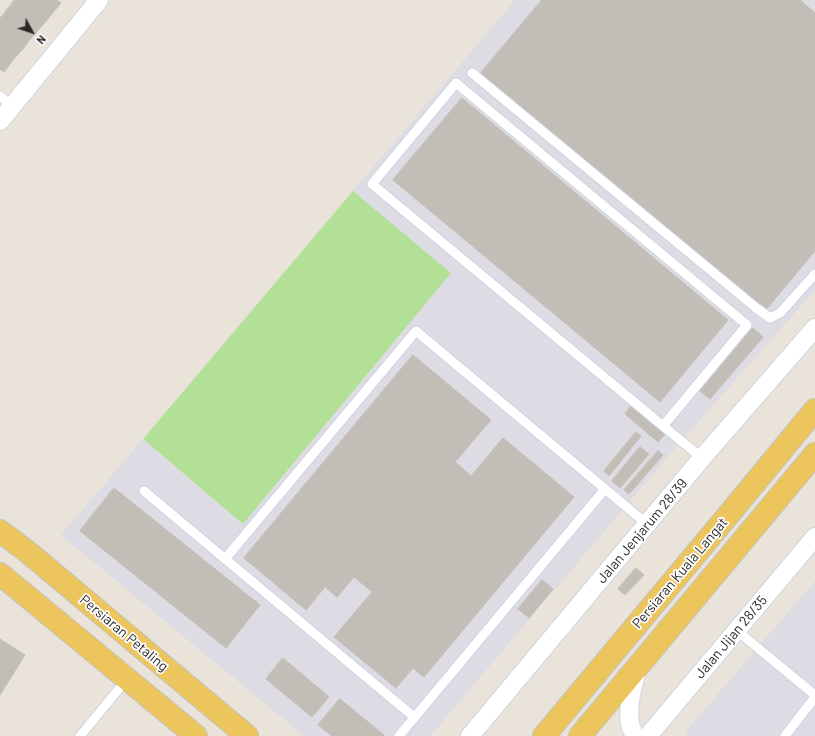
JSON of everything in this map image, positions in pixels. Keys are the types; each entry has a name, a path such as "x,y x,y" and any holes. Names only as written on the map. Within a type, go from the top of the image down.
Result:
{"main road":[{"name":"Persiaran Kuala Langat","path":"544,736 815,410"},
{"name":"Persiaran Kuala Langat","path":"580,736 815,454"},
{"path":"730,513 752,530"},
{"name":"Persiaran Petaling","path":"0,531 29,553 247,736"},
{"path":"0,574 196,736"}],"street":[{"path":"0,120 6,101 99,0"},
{"name":"Jalan Jenjarum 28/39","path":"470,736 702,458 815,328"},
{"name":"Jalan Jijan 28/35","path":"648,736 815,537"},
{"path":"635,736 630,725 630,709 632,690 639,665"}],"lane":[{"path":"472,74 770,318 780,313 815,274"},
{"path":"663,426 747,325 456,83 372,184 663,426 702,458"},
{"path":"225,559 416,331 647,524"},
{"path":"399,736 605,489"},
{"path":"144,491 414,717"},
{"path":"736,630 815,696 785,736"},
{"path":"80,736 127,679"}],"shaded area":[{"path":"515,0 815,0 815,290 670,454 430,736 304,736 61,535 143,439 243,524 451,273 353,191"},
{"path":"815,581 815,736 687,736 687,730"}],"green space":[{"path":"353,191 451,273 243,524 143,439"}],"building":[{"path":"15,0 34,0 51,15 42,26 13,2"},
{"path":"34,0 57,0 61,3 51,15"},
{"path":"542,0 800,0 815,13 815,251 765,311 481,73"},
{"path":"13,2 42,26 32,37 4,14"},
{"path":"4,14 32,37 23,49 0,30 0,18"},
{"path":"0,30 23,49 13,60 0,49"},
{"path":"0,49 13,60 4,72 0,69"},
{"path":"462,98 728,320 660,402 393,180"},
{"path":"753,328 763,337 710,399 700,391"},
{"path":"413,355 491,420 455,462 471,476 503,438 574,497 424,677 413,668 396,688 334,637 372,592 354,577 337,597 325,587 306,610 244,558"},
{"path":"631,406 665,434 658,442 625,414"},
{"path":"636,432 641,436 609,476 604,471"},
{"path":"640,447 649,454 620,488 612,481"},
{"path":"658,451 663,455 629,494 624,490"},
{"path":"114,488 260,605 226,648 80,531"},
{"path":"636,568 644,575 625,595 618,589"},
{"path":"542,580 553,589 529,618 518,609"},
{"path":"0,639 25,655 0,695"},
{"path":"283,658 329,697 312,717 266,679"},
{"path":"340,699 384,735 332,736 318,725"}]}
